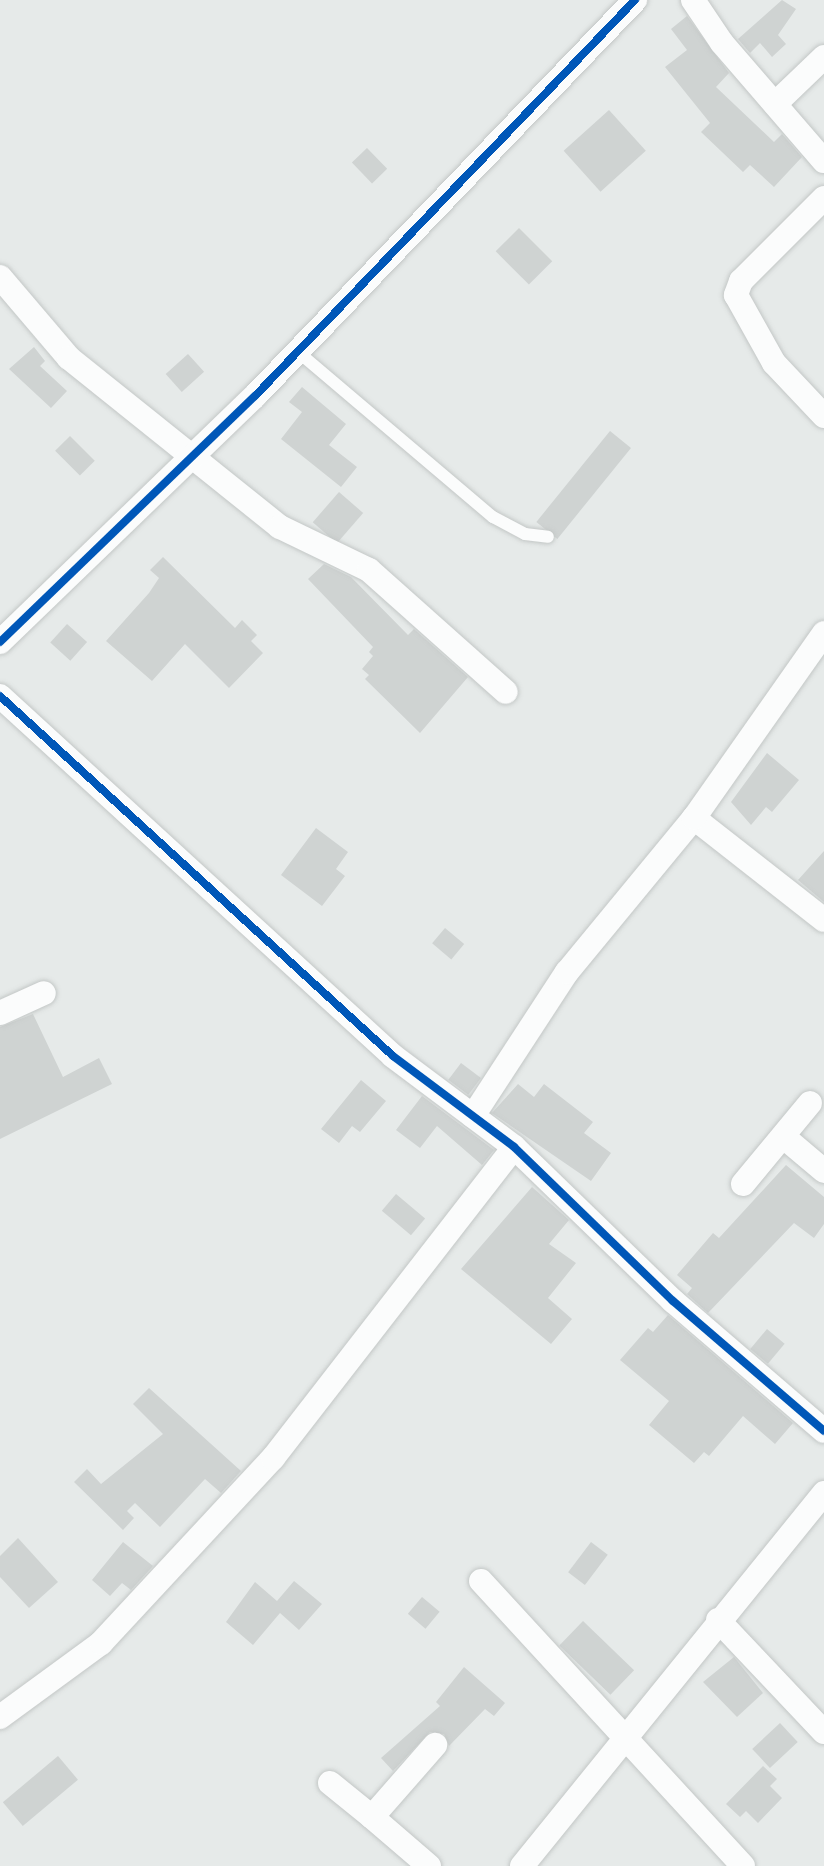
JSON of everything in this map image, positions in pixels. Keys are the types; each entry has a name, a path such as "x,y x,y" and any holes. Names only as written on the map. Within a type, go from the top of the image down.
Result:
{"street":[{"path":"0,642 297,351 635,0"},
{"path":"693,0 775,104 824,161"},
{"path":"775,104 824,57"},
{"path":"824,198 741,281 736,295 774,363 824,416"},
{"path":"0,277 69,358 280,527 369,570 506,692"},
{"path":"474,1116 567,972 694,818 824,633"},
{"path":"0,696 393,1056 514,1146 673,1301 824,1431"},
{"path":"694,818 824,920"},
{"path":"0,1013 44,993"},
{"path":"743,1184 785,1138 810,1102"},
{"path":"785,1138 824,1171"},
{"path":"0,1717 101,1643 273,1458 514,1146"},
{"path":"522,1866 625,1734 824,1493"},
{"path":"481,1581 625,1734 743,1866"},
{"path":"718,1620 824,1732"},
{"path":"372,1817 435,1745"},
{"path":"330,1783 429,1866"}],"lane":[{"path":"297,351 493,516 525,534 548,537"}],"building":[{"path":"782,0 796,9 778,35 786,44 772,57 760,43 750,53 738,39"},
{"path":"687,16 729,73 716,87 774,142 782,134 802,157 774,187 750,165 743,172 701,132 710,123 665,67 687,50 671,29"},
{"path":"609,110 646,151 600,192 564,151"},
{"path":"367,148 387,169 372,183 352,163"},
{"path":"519,228 552,261 529,285 496,251"},
{"path":"34,347 45,361 40,366 67,391 51,408 9,369"},
{"path":"188,354 204,372 182,392 166,374"},
{"path":"302,387 346,424 329,445 357,467 341,487 281,439 302,412 289,402"},
{"path":"610,431 631,448 557,539 536,522"},
{"path":"70,436 95,461 80,476 55,451"},
{"path":"339,492 363,513 337,543 313,522"},
{"path":"163,557 235,628 242,620 257,635 251,641 263,653 229,688 185,644 152,681 106,641 149,593 159,578 150,570"},
{"path":"324,564 351,577 408,635 414,629 468,677 420,733 365,679 369,675 362,669 373,656 369,652 373,647 308,579"},
{"path":"67,624 87,642 70,661 50,643"},
{"path":"767,753 799,780 772,812 766,807 751,825 731,802"},
{"path":"316,828 348,852 336,869 345,876 322,906 281,875"},
{"path":"824,851 824,902 798,880"},
{"path":"445,928 464,944 451,959 432,943"},
{"path":"33,1014 63,1077 99,1058 112,1084 0,1139 0,1027"},
{"path":"461,1063 481,1078 468,1095 448,1080"},
{"path":"361,1080 386,1101 360,1132 352,1126 339,1143 321,1129"},
{"path":"518,1084 534,1097 544,1084 593,1122 584,1133 611,1153 591,1181 492,1113"},
{"path":"422,1096 494,1150 482,1165 437,1126 420,1148 396,1130"},
{"path":"786,1165 824,1197 824,1224 814,1238 794,1223 708,1313 687,1294 692,1288 677,1275 713,1233 719,1238"},
{"path":"532,1187 569,1220 549,1244 576,1263 548,1298 572,1319 551,1344 461,1269"},
{"path":"396,1194 425,1218 411,1235 382,1211"},
{"path":"668,1315 793,1423 775,1444 743,1416 709,1456 704,1452 694,1463 649,1425 669,1401 620,1360 648,1328 653,1332"},
{"path":"767,1329 785,1344 768,1364 750,1349"},
{"path":"149,1388 241,1471 221,1493 205,1479 160,1527 135,1503 127,1511 134,1518 123,1530 74,1482 87,1469 101,1484 163,1434 133,1404"},
{"path":"18,1538 58,1582 29,1608 0,1577 0,1556"},
{"path":"123,1542 153,1566 131,1590 122,1583 110,1596 92,1580"},
{"path":"591,1542 608,1555 585,1585 568,1572"},
{"path":"294,1581 322,1604 299,1630 280,1613 253,1645 226,1622 255,1582 277,1601"},
{"path":"422,1597 440,1612 425,1629 408,1614"},
{"path":"583,1621 634,1670 610,1695 559,1645"},
{"path":"734,1657 763,1693 737,1717 703,1682"},
{"path":"464,1667 505,1703 494,1716 485,1709 449,1746 444,1734 430,1732 393,1771 381,1758 440,1706 436,1702"},
{"path":"780,1723 798,1742 770,1768 752,1749"},
{"path":"58,1756 78,1780 23,1826 3,1802"},
{"path":"763,1766 777,1779 770,1786 782,1798 758,1823 746,1811 740,1817 726,1804"}],"cycle path":[{"path":"0,642 255,396 635,0"},
{"path":"0,696 393,1056 514,1147 673,1301 824,1431"}]}
